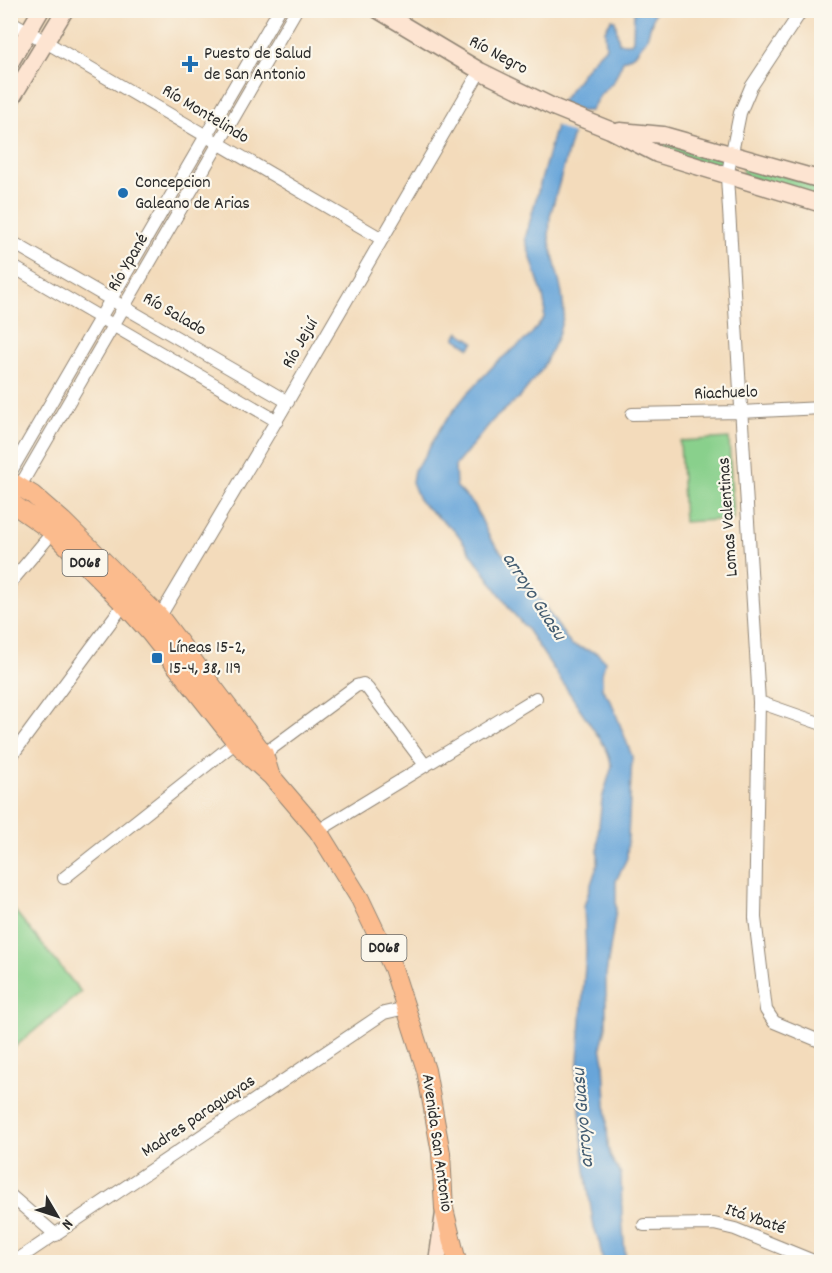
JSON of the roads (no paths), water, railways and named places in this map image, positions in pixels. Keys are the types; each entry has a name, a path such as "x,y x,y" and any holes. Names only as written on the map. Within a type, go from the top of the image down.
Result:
{"main road":[{"name":"Avenida San Antonio","path":"13,489 160,617 264,754 271,776"},
{"name":"Avenida San Antonio","path":"58,526 150,633 236,742 271,776 318,831 360,899 393,968 426,1070 441,1153 444,1209 458,1263"}],"street":[{"path":"10,63 41,10"},
{"path":"10,101 65,10"},
{"name":"Río Ypané","path":"13,489 100,317 279,10"},
{"name":"Río Ypané","path":"13,489 125,307 296,10"},
{"name":"Río Negro","path":"378,10 480,70 553,107 607,129"},
{"name":"Lomas Valentinas","path":"802,10 751,87 740,113 727,177 759,702 755,918 766,1010 774,1022 822,1042"},
{"name":"Río Montelindo","path":"10,21 382,239"},
{"name":"Río Jejuí","path":"150,633 277,421 480,70"},
{"path":"607,129 663,135 822,180"},
{"path":"607,129 657,154 822,204"},
{"name":"Río Salado","path":"10,241 288,402"},
{"path":"10,265 277,421"},
{"name":"Riachuelo","path":"632,414 822,408"},
{"path":"10,583 58,526"},
{"path":"10,759 124,604"},
{"path":"264,754 356,686 363,684 425,765"},
{"path":"318,831 536,698"},
{"path":"759,702 822,724"},
{"path":"64,878 236,742"},
{"name":"Madres paraguayas","path":"14,1263 384,1013 406,1008"},
{"path":"10,1195 56,1234"},
{"path":"438,1263 444,1209"},
{"name":"Itá Ybaté","path":"644,1225 714,1224 735,1229 816,1263"}],"water":[{"path":"634,11 655,11 647,38 636,53 623,61 614,81 600,95 590,111 580,111 561,102 590,63 606,47 605,30 612,19 615,20 619,43 631,43"},
{"name":"arroyo Guasu","path":"557,122 574,130 550,216 549,238 562,293 564,314 558,336 542,369 520,397 493,420 455,466 456,486 475,506 490,538 543,604 571,645 597,653 605,661 602,689 611,701 632,756 627,858 616,881 616,910 606,975 606,1027 601,1047 604,1062 608,1146 611,1158 621,1174 625,1254 628,1262 603,1262 594,1228 585,1170 577,1075 586,952 584,906 598,863 598,834 602,799 612,766 606,748 527,629 513,613 457,533 420,502 412,482 414,470 441,427 465,396 497,362 529,337 544,318 543,296 525,239"},
{"path":"459,332 474,342 470,348 455,338"}],"place":[{"name":"Puesto de Salud de San Antonio","path":"190,64"},
{"name":"Concepcion Galeano de Arias","path":"123,193"},
{"name":"Líneas 15-2, 15-4, 38, 119","path":"157,658"}]}
